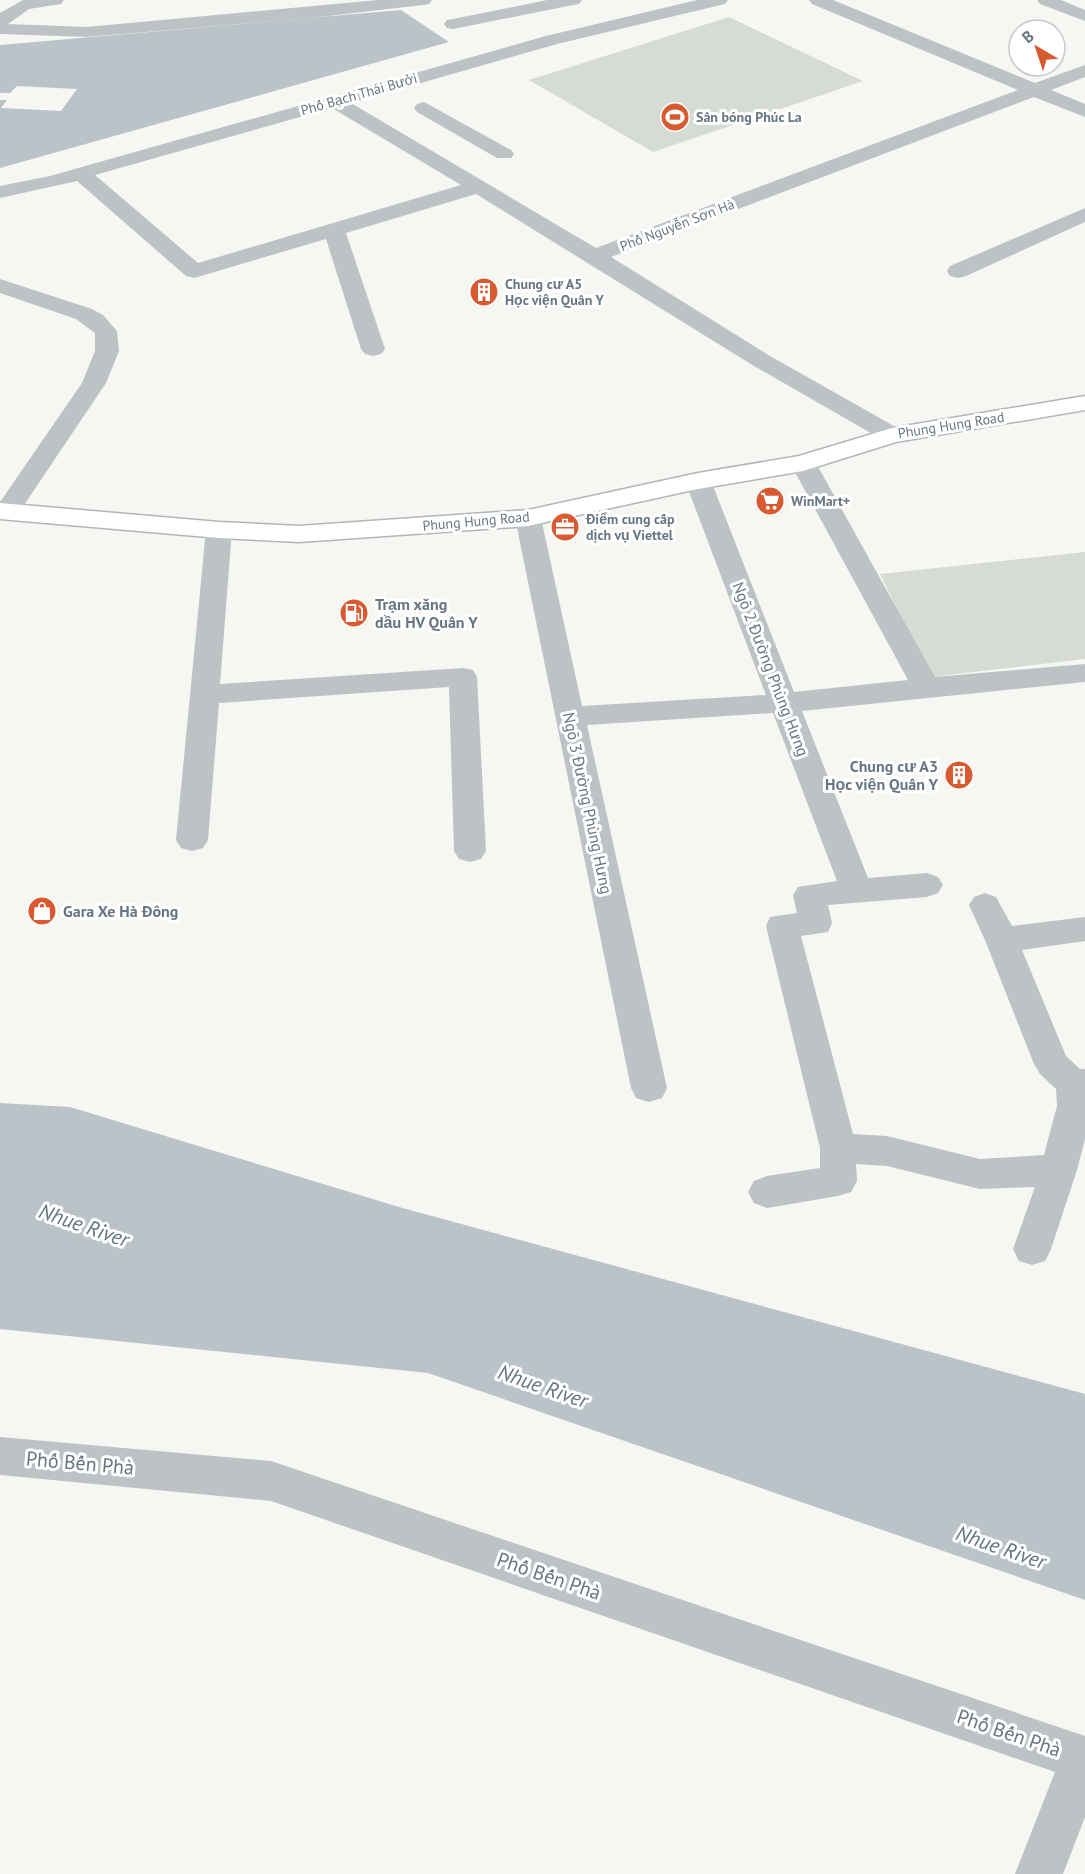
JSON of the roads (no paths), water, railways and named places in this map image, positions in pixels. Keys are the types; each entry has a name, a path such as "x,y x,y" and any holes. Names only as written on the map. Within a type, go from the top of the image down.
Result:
{"main road":[{"name":"Phung Hung Road","path":"4,511 219,530 298,534 528,518 698,481 803,463 891,435 1085,404"}],"street":[{"path":"0,21 24,5 55,0"},
{"path":"0,29 87,32 311,13 423,0 453,24 476,61"},
{"path":"500,0 552,40"},
{"path":"453,24 573,0"},
{"name":"Phố Bạch Thái Bưởi","path":"0,192 80,173 552,40 719,0"},
{"path":"818,0 1085,111"},
{"path":"1046,0 1085,16"},
{"path":"605,11 623,22"},
{"name":"Phố Nguyễn Sơn Hà","path":"594,256 1085,71"},
{"path":"334,101 594,256"},
{"path":"424,108 504,154"},
{"path":"421,153 470,134"},
{"path":"80,173 194,271 478,187"},
{"path":"958,271 1085,214"},
{"path":"334,230 373,349"},
{"name":"Phố Nguyễn Sơn Hà","path":"594,256 762,361 891,435"},
{"path":"0,286 84,314 95,320 106,331 107,351 94,383 4,511"},
{"path":"803,463 926,687"},
{"name":"Ngõ 2 Đường Phùng Hưng","path":"698,481 857,891"},
{"name":"Ngõ 3 Đường Phùng Hưng","path":"528,518 649,1088"},
{"path":"192,840 219,530"},
{"path":"569,716 783,703 1085,673"},
{"path":"205,694 463,677 470,851"},
{"path":"767,1192 838,1181 838,1148 782,926 816,923 808,895 927,885"},
{"path":"985,905 1002,940 1052,1064 1079,1084 1059,1170 1032,1249"},
{"path":"1002,940 1085,929"},
{"path":"838,1148 887,1151 980,1174 1059,1170"},
{"name":"Phố Bến Phà","path":"0,1456 271,1481 1085,1759"},
{"path":"1039,1874 1085,1759"}],"water":[{"path":"401,10 449,42 0,168 0,100 7,100 1,108 61,111 77,89 17,86 10,93 0,93 0,45"},
{"name":"Nhue River","path":"0,1103 70,1107 399,1207 1085,1394 1085,1600 428,1373 0,1329"}],"place":[{"name":"Sân bóng Phúc La","path":"675,117"},
{"name":"Chung cư A5 Học viện Quân Y","path":"484,292"},
{"name":"WinMart+","path":"770,501"},
{"name":"Điểm cung cấp dịch vụ Viettel","path":"565,527"},
{"name":"Trạm xăng dầu HV Quân Y","path":"354,613"},
{"name":"Chung cư A3 Học viện Quân Y","path":"959,775"},
{"name":"Gara Xe Hà Đông","path":"42,911"}]}
